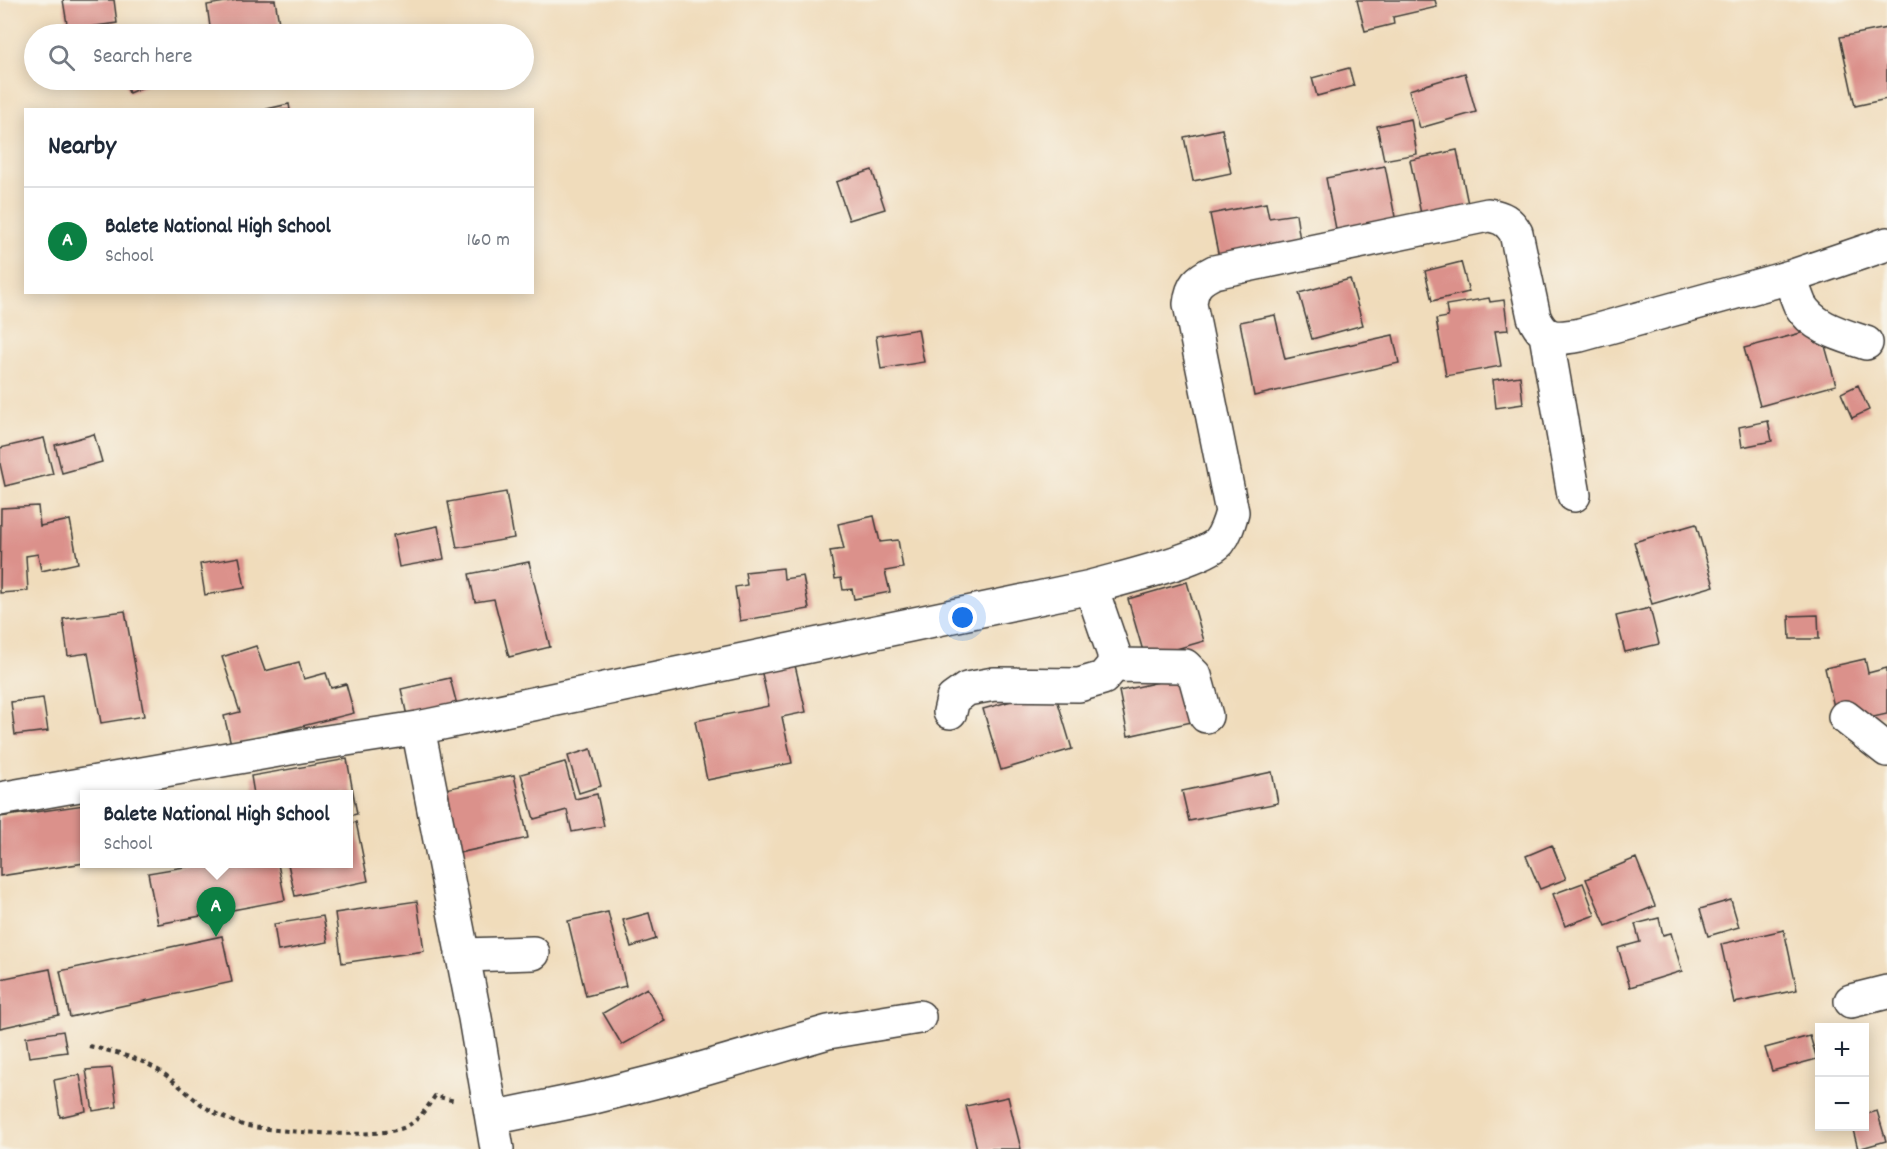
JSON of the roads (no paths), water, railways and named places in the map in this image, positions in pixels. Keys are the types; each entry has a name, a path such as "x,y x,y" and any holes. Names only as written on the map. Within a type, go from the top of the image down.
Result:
{"street":[{"path":"0,799 279,749 418,728 1091,587 1202,552 1218,543 1227,529 1232,512 1191,304 1191,290 1199,280 1214,272 1488,215 1500,217 1510,224 1516,233 1538,328 1546,335 1560,338 1580,335 1790,277 1887,244"},
{"path":"1790,277 1801,306 1816,322 1830,330 1866,343"},
{"path":"1546,335 1574,495"},
{"path":"950,712 953,699 967,689 994,684 1079,685 1103,678 1114,665 1114,654 1091,587"},
{"path":"1114,665 1185,666 1195,676 1206,716"},
{"path":"1845,717 1887,750"},
{"path":"418,728 493,1125 677,1076 828,1032 918,1017"},
{"path":"462,955 533,953"},
{"path":"1851,1001 1887,992"}],"place":[{"name":"Balete National High School","path":"216,937"}]}
